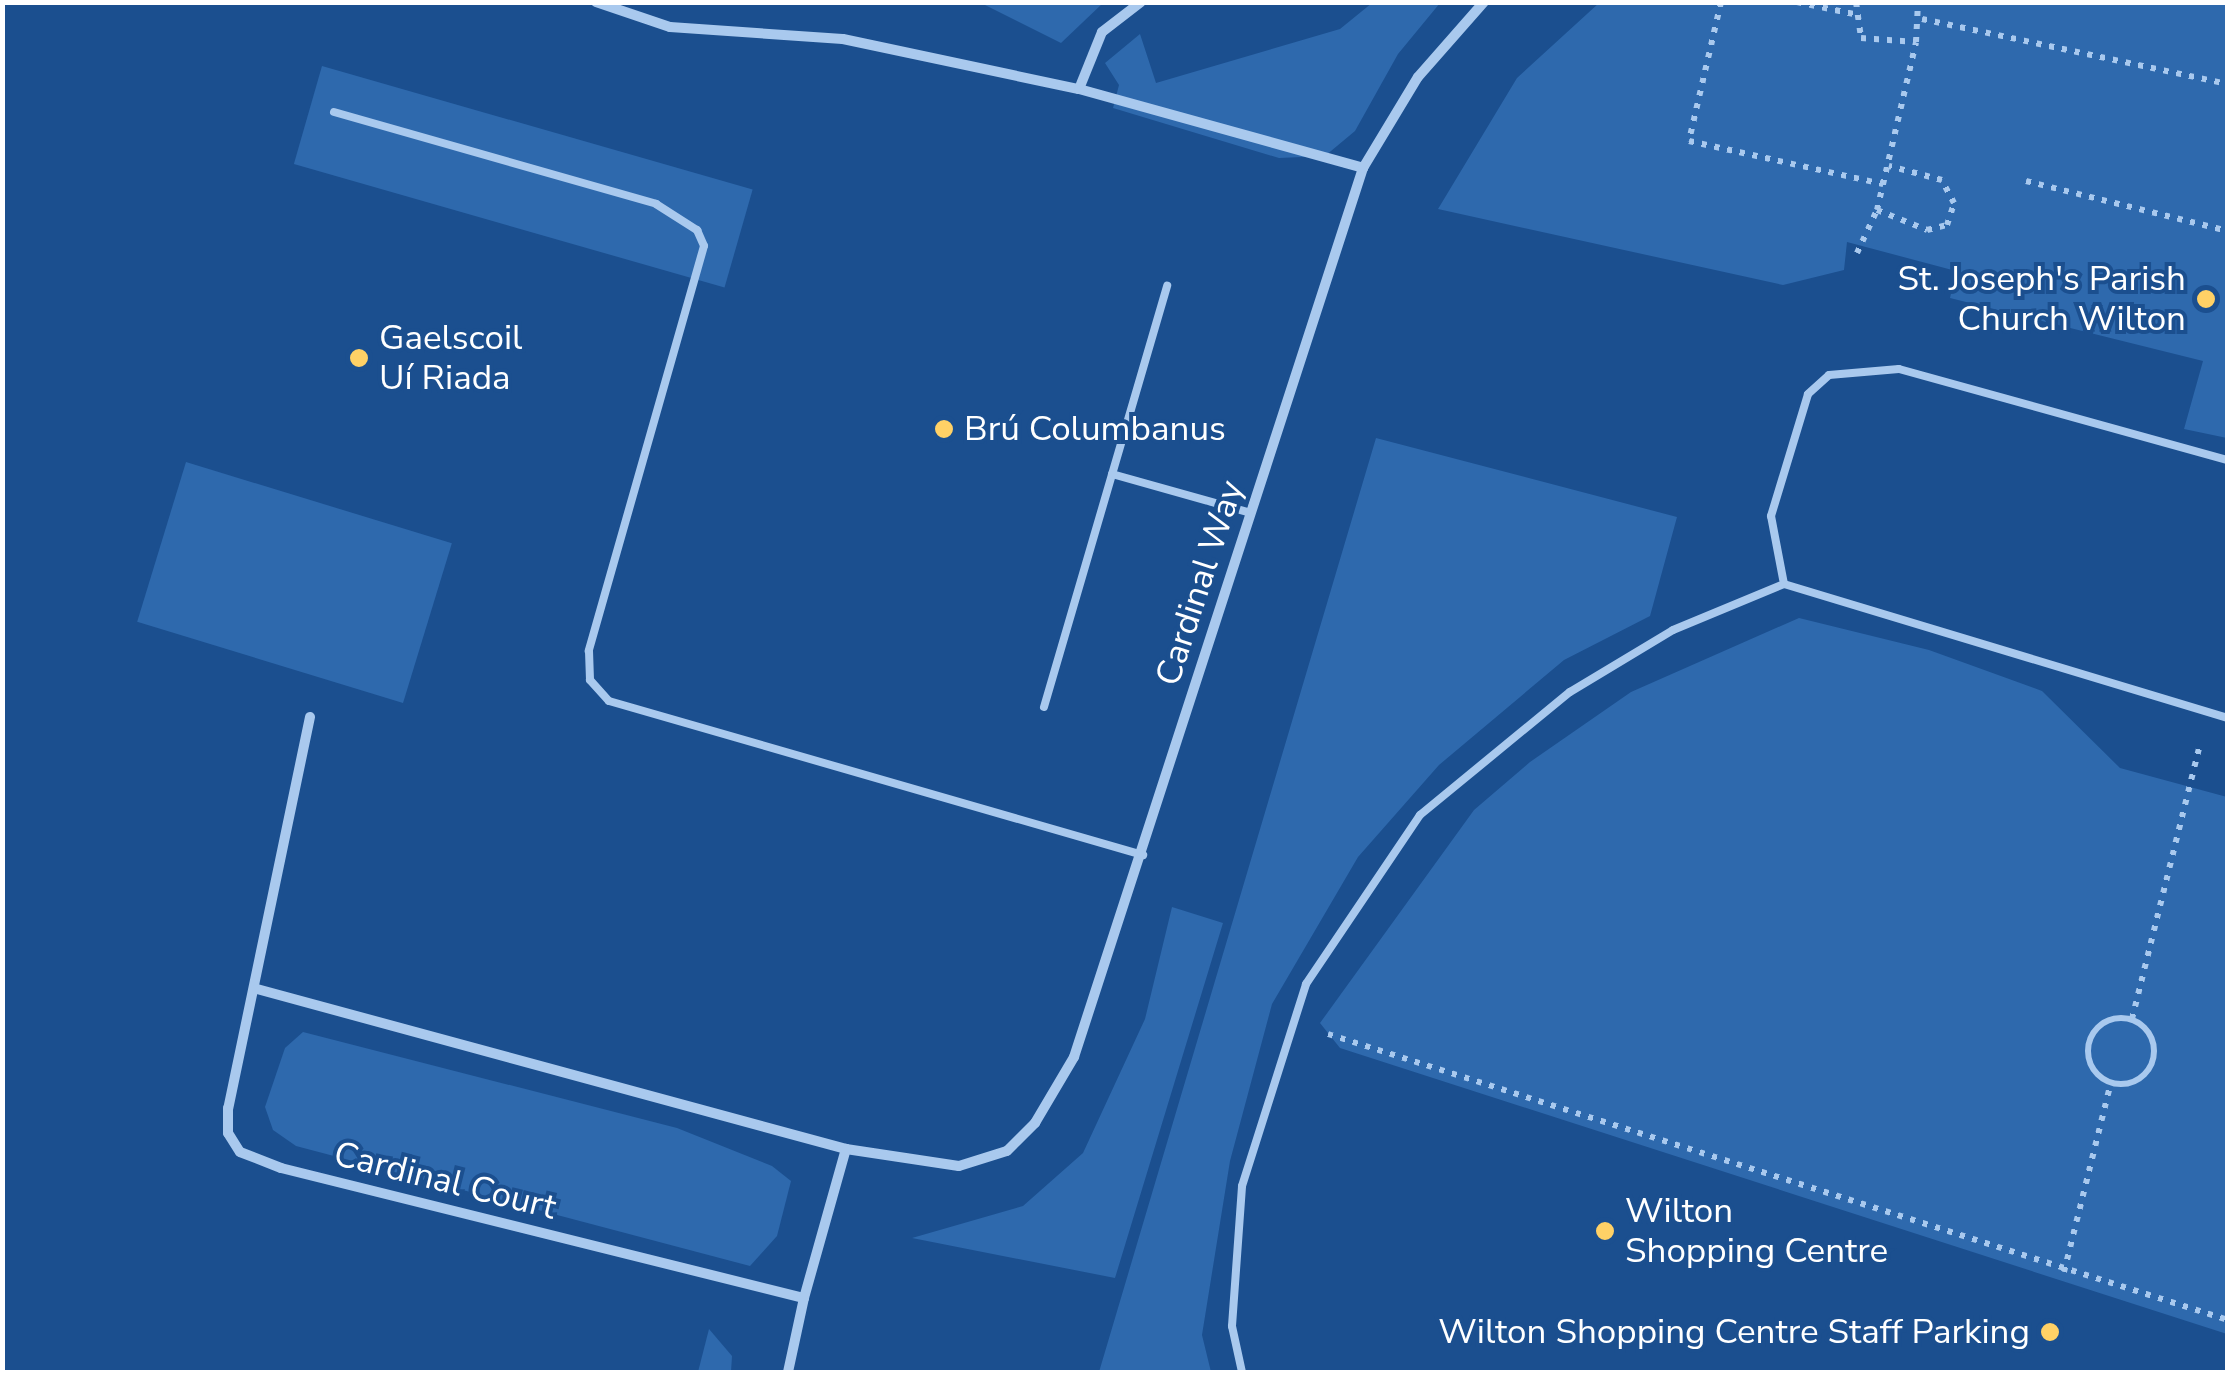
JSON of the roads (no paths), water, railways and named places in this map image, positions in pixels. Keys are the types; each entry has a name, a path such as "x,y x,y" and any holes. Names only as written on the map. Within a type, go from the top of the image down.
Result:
{"street":[{"path":"596,2 670,26 844,40 1079,89 1363,168"},
{"path":"1079,89 1102,32 1141,2"},
{"name":"Cardinal Way","path":"846,1149 959,1166 1007,1150 1054,1092 1090,1018 1363,168 1418,77 1484,2"},
{"name":"Cardinal Court","path":"310,718 288,798 257,989 228,1108 228,1133 240,1152 804,1298"},
{"path":"257,989 846,1149 804,1298 788,1372"}],"lane":[{"path":"334,112 656,204 697,230 704,246 589,651 590,680 610,702 1143,855"},
{"path":"1044,708 1167,286"},
{"path":"1784,584 1771,516 1808,394 1829,376 1899,369 2228,460"},
{"path":"1112,474 1252,512"},
{"path":"1242,1372 1232,1326 1242,1186 1290,1022 1356,898 1420,814 1570,692 1673,630 1784,584 2228,718"}],"place":[{"name":"St. Joseph's Parish Church Wilton","path":"2206,299"},
{"name":"Gaelscoil Uí Riada","path":"359,358"},
{"name":"Brú Columbanus","path":"944,429"},
{"name":"Wilton Shopping Centre","path":"1605,1231"},
{"name":"Wilton Shopping Centre Staff Parking","path":"2050,1332"}]}
